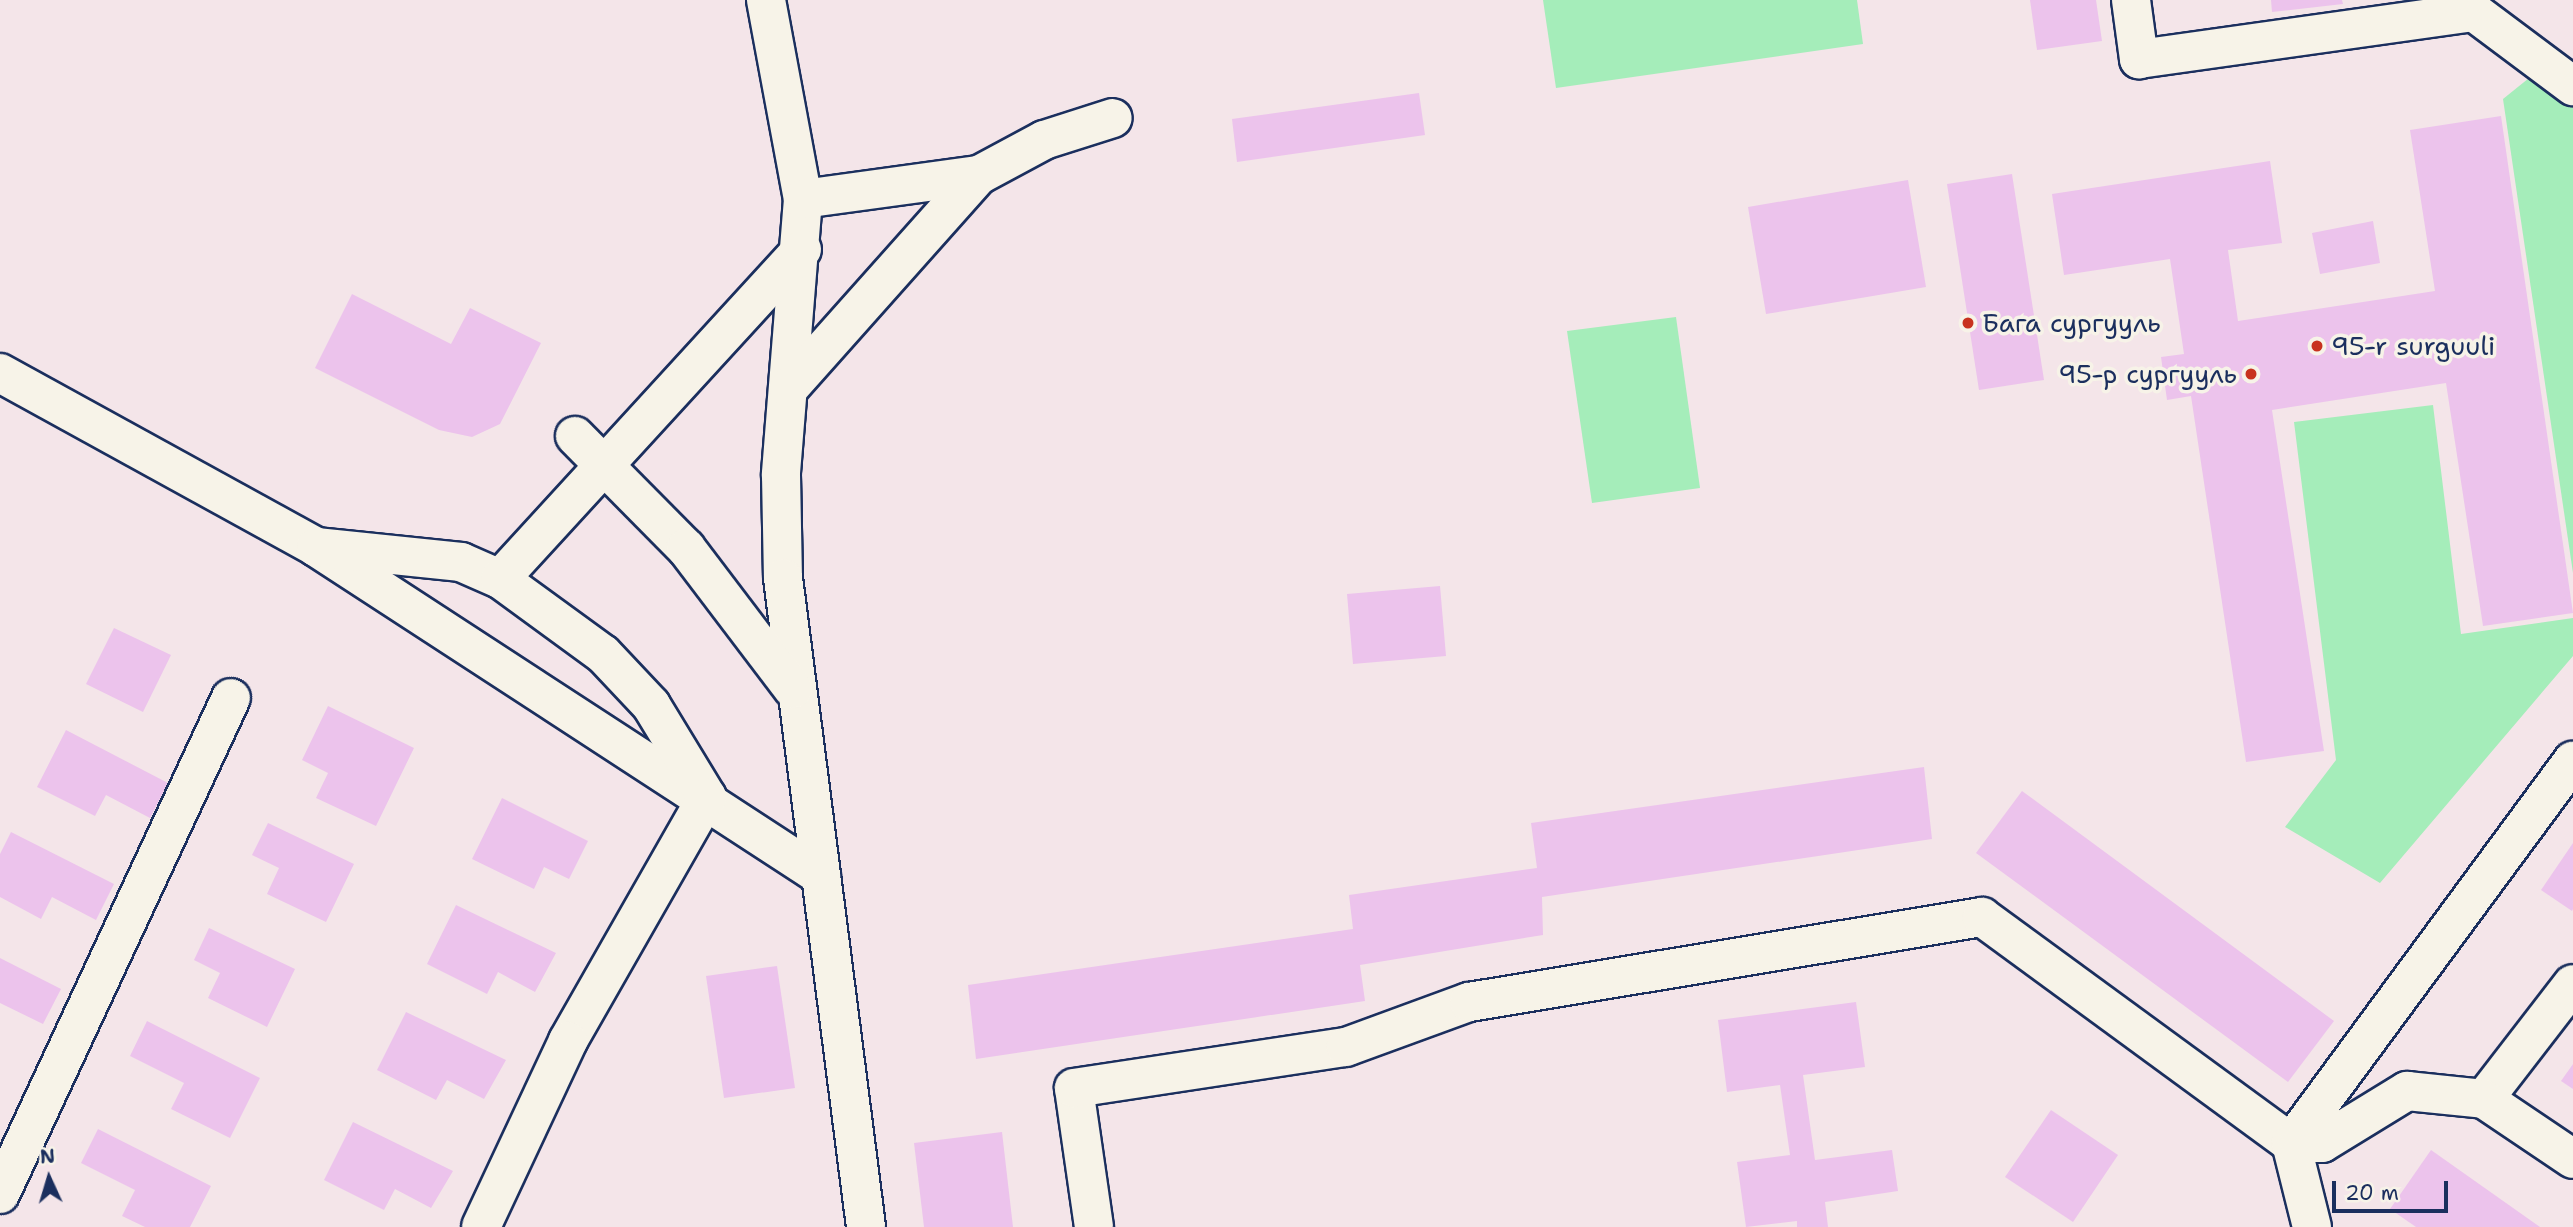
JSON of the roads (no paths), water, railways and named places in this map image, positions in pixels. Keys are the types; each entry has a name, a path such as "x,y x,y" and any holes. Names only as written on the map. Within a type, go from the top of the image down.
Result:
{"street":[{"path":"766,0 803,199 802,249 781,475 793,689 821,876 866,1227"},
{"path":"2131,0 2139,59 2474,12 2573,86"},
{"path":"789,388 979,175 1044,140 1113,118"},
{"path":"803,199 979,175"},
{"path":"500,579 802,249"},
{"path":"0,373 316,547 707,797 821,876"},
{"path":"575,436 686,548 793,689"},
{"path":"316,547 461,562 500,579 611,663 651,705 707,797"},
{"path":"0,1194 231,698"},
{"path":"2291,1143 2573,761"},
{"path":"481,1227 568,1041 707,797"},
{"path":"1094,1227 1074,1088 1346,1047 1469,1002 1982,917 2291,1143 2322,1143 2407,1091 2484,1098 2573,1159"},
{"path":"2484,1098 2573,984"},
{"path":"2291,1143 2312,1227"}],"place":[{"name":"Бага сургууль","path":"1968,323"},
{"name":"95-r surguuli","path":"2317,346"},
{"name":"95-р сургууль","path":"2251,374"}]}
